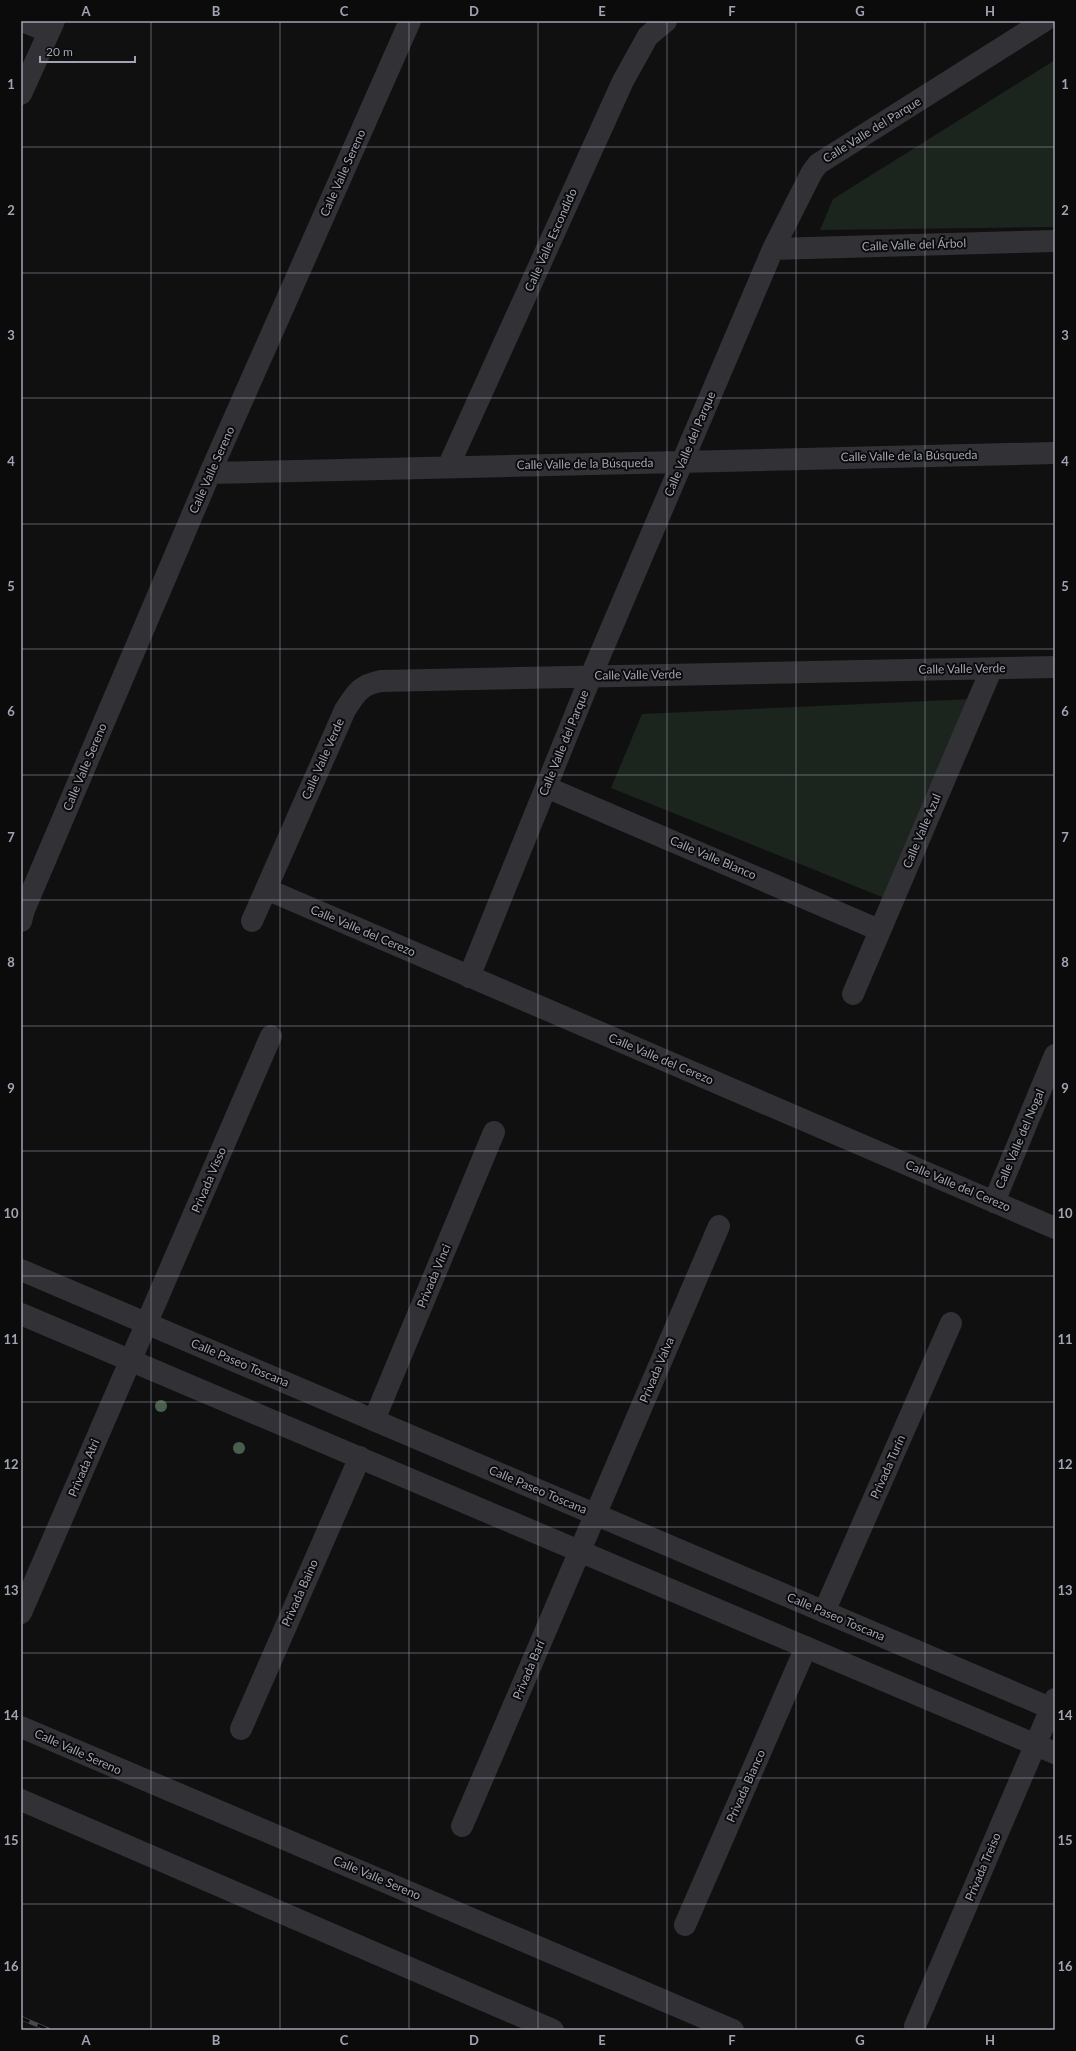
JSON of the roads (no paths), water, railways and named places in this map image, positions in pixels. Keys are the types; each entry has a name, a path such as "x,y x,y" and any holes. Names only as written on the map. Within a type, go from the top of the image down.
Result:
{"street":[{"path":"21,94 52,27 23,21"},
{"name":"Calle Valle Sereno","path":"21,921 24,910 210,473 410,21"},
{"name":"Calle Valle Escondido","path":"448,467 623,81 648,36 666,21"},
{"name":"Calle Valle del Parque","path":"469,976 591,676 773,249 803,186 818,164 1044,21"},
{"name":"Calle Valle del Árbol","path":"773,249 1055,242"},
{"name":"Calle Valle de la Búsqueda","path":"210,473 1055,453"},
{"name":"Calle Valle Verde","path":"252,921 345,710 357,692 367,684 381,681 1055,667"},
{"name":"Calle Valle Azul","path":"853,994 992,668"},
{"name":"Calle Valle Blanco","path":"546,787 880,930"},
{"name":"Calle Valle del Cerezo","path":"266,889 1055,1228"},
{"name":"Privada Visso","path":"146,1324 271,1036"},
{"name":"Calle Valle del Nogal","path":"994,1202 1055,1055"},
{"name":"Privada Vinci","path":"374,1420 494,1132"},
{"name":"Privada Valva","path":"595,1514 719,1226"},
{"name":"Calle Paseo Toscana","path":"21,1270 824,1612 1054,1706"},
{"path":"21,1314 1045,1748"},
{"name":"Privada Turín","path":"824,1612 951,1323"},
{"name":"Privada Atri","path":"21,1613 146,1324"},
{"name":"Privada Baino","path":"241,1729 360,1457"},
{"name":"Privada Barí","path":"462,1826 595,1514"},
{"name":"Privada Bianco","path":"685,1925 806,1647"},
{"name":"Privada Treiso","path":"915,2026 1045,1748 1054,1706"},
{"name":"Calle Valle Sereno","path":"21,1727 732,2030"},
{"path":"21,1800 553,2030"}],"railway":[{"path":"21,2018 49,2030"}]}
